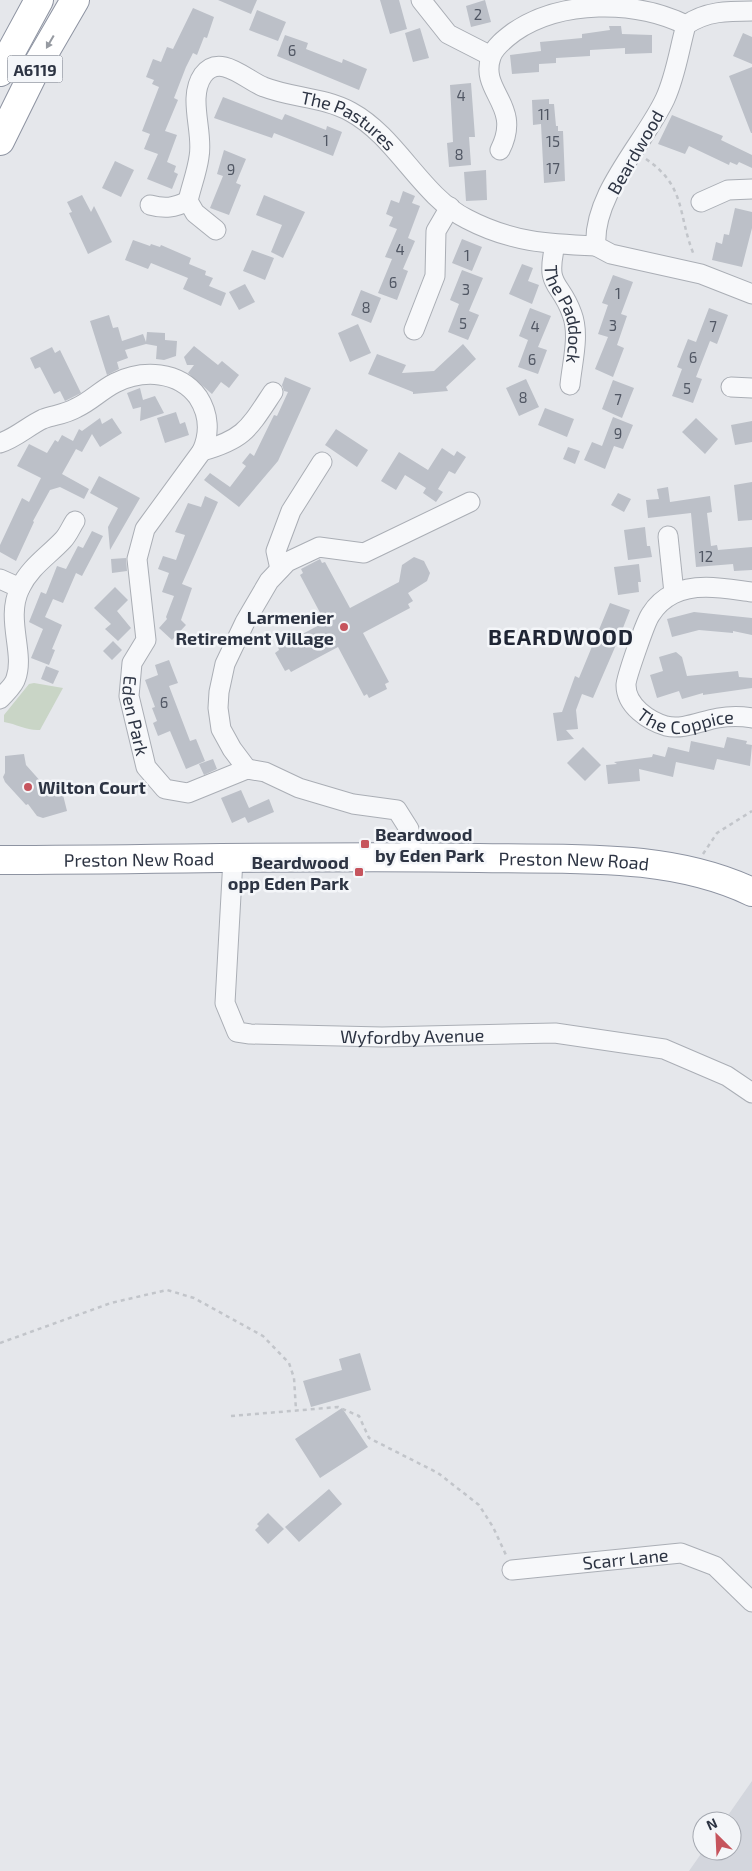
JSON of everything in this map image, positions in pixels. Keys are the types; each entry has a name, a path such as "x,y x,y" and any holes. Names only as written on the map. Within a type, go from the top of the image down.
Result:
{"highway":[{"name":"A6119","path":"0,72 40,0"},
{"name":"A6119","path":"0,141 39,62 74,0"},
{"name":"Preston New Road","path":"0,860 233,860 411,857 614,860 693,870 752,892"}],"street":[{"path":"421,0 448,34 491,56"},
{"path":"500,150 506,137 507,118 489,73 491,56 502,42 520,27 562,3 642,3 686,25 697,17 712,13 752,12"},
{"name":"Beardwood","path":"596,246 594,231 622,167 664,101 675,75 686,25"},
{"name":"The Pastures","path":"188,201 199,158 201,139 197,91 203,75 209,70 223,67 241,73 264,87 336,105 352,112 386,140 450,207 465,218 515,238 555,245 596,246"},
{"path":"701,202 728,190 752,189"},
{"path":"150,205 164,208 176,207 188,201 195,213 216,230"},
{"path":"414,330 435,276 436,231 450,207"},
{"name":"The Paddock","path":"555,245 550,266 554,284 572,314 575,333 570,384"},
{"path":"596,246 611,254 701,274 752,294"},
{"name":"Eden Park","path":"0,443 14,439 42,420 76,409 116,383 149,375 173,376 192,389 203,404 208,424 208,439 202,451 146,529 137,559 146,640 132,663 129,696 146,767 165,789 188,792 247,769"},
{"path":"731,387 752,388"},
{"path":"202,451 226,444 240,437 249,428 272,392"},
{"path":"280,569 276,551 291,511 322,462"},
{"path":"411,857 409,829 397,810 354,804 299,788 265,772 247,769 232,749 221,729 218,708 219,692 225,664 245,622 269,581 287,562 319,547 364,553 470,502"},
{"path":"0,699 16,681 19,668 14,608 20,588 38,561 63,540 75,521"},
{"path":"668,536 674,593"},
{"path":"0,579 20,588"},
{"name":"The Coppice","path":"752,592 704,587 674,593 659,604 650,615 626,685 632,704 642,714 666,726 680,727 718,718 739,716 752,718"},
{"name":"Wyfordby Avenue","path":"233,860 225,1002 238,1032 382,1037 555,1033 664,1049 727,1076 752,1093"},
{"name":"Scarr Lane","path":"512,1570 681,1553 715,1566 752,1602"}],"path":[{"path":"632,151 654,164 667,176 678,194 682,223 701,274"},
{"path":"693,870 717,833 752,811"},
{"path":"0,1343 111,1303 167,1290 194,1298 263,1336 289,1364 294,1378 296,1410"},
{"path":"231,1416 338,1407 359,1416 368,1438 438,1474 478,1505 493,1527 512,1570"}],"shaded area":[{"path":"752,1781 752,1871 689,1871 696,1861 742,1861 742,1811 731,1811"}],"green space":[{"path":"34,683 63,688 40,730 4,722 4,715 29,684"}],"building":[{"path":"218,0 257,0 251,14"},
{"path":"380,0 399,0 407,29 390,34"},
{"path":"485,0 491,22 471,27 466,6"},
{"path":"193,8 214,17 207,38 204,37 197,55 193,53 186,67 174,98 178,100 165,131 177,135 167,162 176,166 174,172 178,174 172,189 147,179 158,154 144,149 150,134 142,131 159,87 152,84 154,80 146,77 153,59 161,62 167,47 173,49"},
{"path":"257,10 286,22 278,41 249,30"},
{"path":"609,26 621,26 622,34 652,35 652,53 625,54 625,48 590,50 590,56 556,58 556,63 539,64 539,72 512,74 510,55 541,51 540,42 582,38 582,34 610,30"},
{"path":"420,28 429,58 413,62 405,33"},
{"path":"743,33 752,37 752,64 733,56"},
{"path":"285,35 308,43 306,49 342,63 343,59 367,69 359,90 277,56"},
{"path":"752,67 752,133 751,133 729,76"},
{"path":"471,83 475,137 469,137 471,165 449,167 447,143 453,142 450,85"},
{"path":"223,97 282,120 285,114 326,130 327,126 342,132 333,156 274,133 272,138 214,118"},
{"path":"549,99 549,104 554,104 558,131 563,131 565,181 544,183 541,124 533,125 532,100"},
{"path":"672,115 723,136 721,140 752,155 752,168 739,162 737,165 730,162 729,165 689,146 685,154 658,144"},
{"path":"224,150 246,159 236,183 241,185 229,215 210,208 223,176 217,174"},
{"path":"115,161 134,170 121,197 102,188"},
{"path":"486,170 487,200 466,201 464,172"},
{"path":"403,191 415,196 412,203 420,206 408,238 415,241 403,269 408,271 397,300 378,293 392,259 385,257 397,229 389,226 393,217 386,214 391,200 399,203"},
{"path":"82,195 91,212 94,206 112,242 88,254 69,213 72,212 67,202"},
{"path":"264,195 305,212 283,258 271,252 282,225 256,215"},
{"path":"735,208 752,212 752,228 742,267 712,260 716,242 722,244 724,234 729,235"},
{"path":"462,239 482,247 472,271 452,263"},
{"path":"133,240 150,246 151,244 160,247 161,245 191,258 189,264 206,271 205,275 213,278 209,286 226,293 221,306 183,289 188,278 151,263 148,269 125,260"},
{"path":"252,250 274,258 265,280 243,271"},
{"path":"522,264 533,268 528,281 539,285 532,304 509,294"},
{"path":"462,270 483,278 469,311 479,315 468,340 448,332 459,304 450,300"},
{"path":"613,275 633,282 621,314 627,316 617,345 624,348 613,377 595,369 608,337 598,334 608,305 602,303"},
{"path":"245,284 255,302 239,310 229,292"},
{"path":"361,290 381,298 371,323 351,315"},
{"path":"530,308 551,316 538,347 547,350 538,374 518,367 528,340 519,336"},
{"path":"709,308 728,315 717,344 710,341 696,377 702,379 693,403 672,396 682,369 677,367 688,339 696,342"},
{"path":"109,315 113,328 118,327 122,341 143,334 146,342 147,332 165,333 165,340 177,341 176,356 164,360 156,359 157,346 146,344 125,350 128,358 117,362 119,369 107,375 90,321"},
{"path":"358,324 371,353 350,362 338,333"},
{"path":"463,344 476,359 446,387 448,391 413,394 413,392 368,374 377,354 406,365 402,373 434,371"},
{"path":"194,346 218,365 222,361 239,375 229,388 221,382 212,394 188,373 194,365 187,365 184,357"},
{"path":"52,347 55,353 60,350 81,393 65,401 60,391 54,394 40,367 35,369 30,358"},
{"path":"285,377 311,388 278,461 239,507 204,480 210,473 230,487 246,466 242,463 250,453 254,456 274,415 277,416 288,392 284,391 282,385"},
{"path":"526,379 539,407 519,416 506,388"},
{"path":"613,380 634,388 622,418 602,409"},
{"path":"140,388 143,400 155,396 164,413 140,421 141,407 133,409 127,393"},
{"path":"545,408 574,419 567,437 538,425"},
{"path":"176,412 180,424 185,422 189,435 165,443 157,418"},
{"path":"613,417 633,425 623,449 614,446 605,469 584,460 592,442 602,446"},
{"path":"100,418 102,424 112,418 122,433 100,447 92,434 82,452 76,449 62,474 89,489 84,499 60,487 50,490 33,521 16,561 0,552 0,545 22,498 29,502 41,478 17,466 29,444 47,453 55,440 58,442 62,435 73,441 79,429 82,431"},
{"path":"696,418 718,439 705,454 682,432"},
{"path":"752,421 752,442 735,445 731,425"},
{"path":"336,429 368,450 357,467 325,445"},
{"path":"568,447 580,451 575,464 563,459"},
{"path":"442,448 454,456 457,451 466,457 455,474 449,471 438,489 443,492 436,502 423,493 426,488 405,475 396,490 381,481 399,452 428,470"},
{"path":"99,476 140,498 110,550 108,527 118,508 90,493"},
{"path":"752,482 752,520 738,521 734,485"},
{"path":"668,487 670,502 710,496 712,512 707,513 711,546 717,545 718,550 752,547 752,570 734,571 733,564 696,567 691,513 648,518 646,500 659,499 657,489"},
{"path":"618,493 631,499 624,512 611,505"},
{"path":"205,496 218,502 182,584 192,588 181,620 186,625 172,640 159,628 167,619 166,617 174,596 162,592 169,573 158,569 163,556 176,560 185,535 175,532 188,503 201,507"},
{"path":"645,527 647,546 650,546 652,557 628,560 624,530"},
{"path":"92,531 103,536 82,576 76,573 63,603 53,599 45,617 62,625 52,649 55,650 49,665 31,658 43,629 29,622 41,592 46,594 57,566 66,569 78,546 83,548"},
{"name":"Larmenier Retirement Village","path":"414,557 424,561 430,573 427,581 408,593 413,601 408,604 410,608 363,633 389,682 385,684 387,689 369,698 367,694 364,696 338,647 291,672 289,669 285,671 275,653 279,650 278,647 325,622 300,575 303,573 301,569 320,559 322,563 325,562 350,608 399,582 402,565"},
{"path":"126,558 127,571 112,573 111,559"},
{"path":"639,564 641,582 638,582 639,592 618,595 614,567"},
{"path":"115,587 128,600 117,611 131,628 118,641 105,629 111,624 94,608"},
{"path":"610,603 630,610 593,698 582,694 576,710 578,729 566,730 574,739 557,741 553,713 562,712 575,676 579,678"},
{"path":"694,612 752,618 752,635 733,631 733,633 699,630 672,637 667,619"},
{"path":"113,641 122,650 112,660 103,651"},
{"path":"676,652 682,657 687,676 738,671 739,677 752,678 752,688 703,695 703,693 682,699 679,691 657,698 650,675 663,671 659,657"},
{"path":"169,660 178,683 169,686 190,741 196,739 205,761 186,769 170,731 158,736 153,723 157,721 152,708 155,707 145,680 158,675 155,665"},
{"path":"46,666 59,671 53,684 41,679"},
{"path":"727,737 747,741 746,744 752,745 750,766 717,759 714,770 676,762 673,777 639,769 640,781 608,784 606,765 617,764 614,762 652,757 653,754 665,757 668,747 689,752 691,741 724,748"},
{"path":"583,747 601,765 585,781 567,763"},
{"name":"Wilton Court","path":"24,754 26,765 51,793 62,791 67,811 43,818 37,816 28,804 26,805 5,782 3,777 5,773 5,756"},
{"path":"213,759 217,769 204,775 199,764"},
{"path":"241,790 249,808 269,799 274,812 248,823 245,817 232,823 221,798"},
{"path":"360,1353 371,1390 311,1407 303,1381 342,1370 339,1359"},
{"path":"342,1408 368,1447 320,1478 295,1439"},
{"path":"329,1489 342,1504 299,1542 285,1527"},
{"path":"268,1513 284,1529 268,1544 255,1530 259,1526 257,1524"}],"place":[{"name":"Larmenier Retirement Village","path":"344,627"},
{"name":"Wilton Court","path":"28,787"},
{"name":"Beardwood by Eden Park","path":"365,844"},
{"name":"Beardwood opp Eden Park","path":"359,872"}],"district":[{"name":"BEARDWOOD","path":"561,636"}]}
